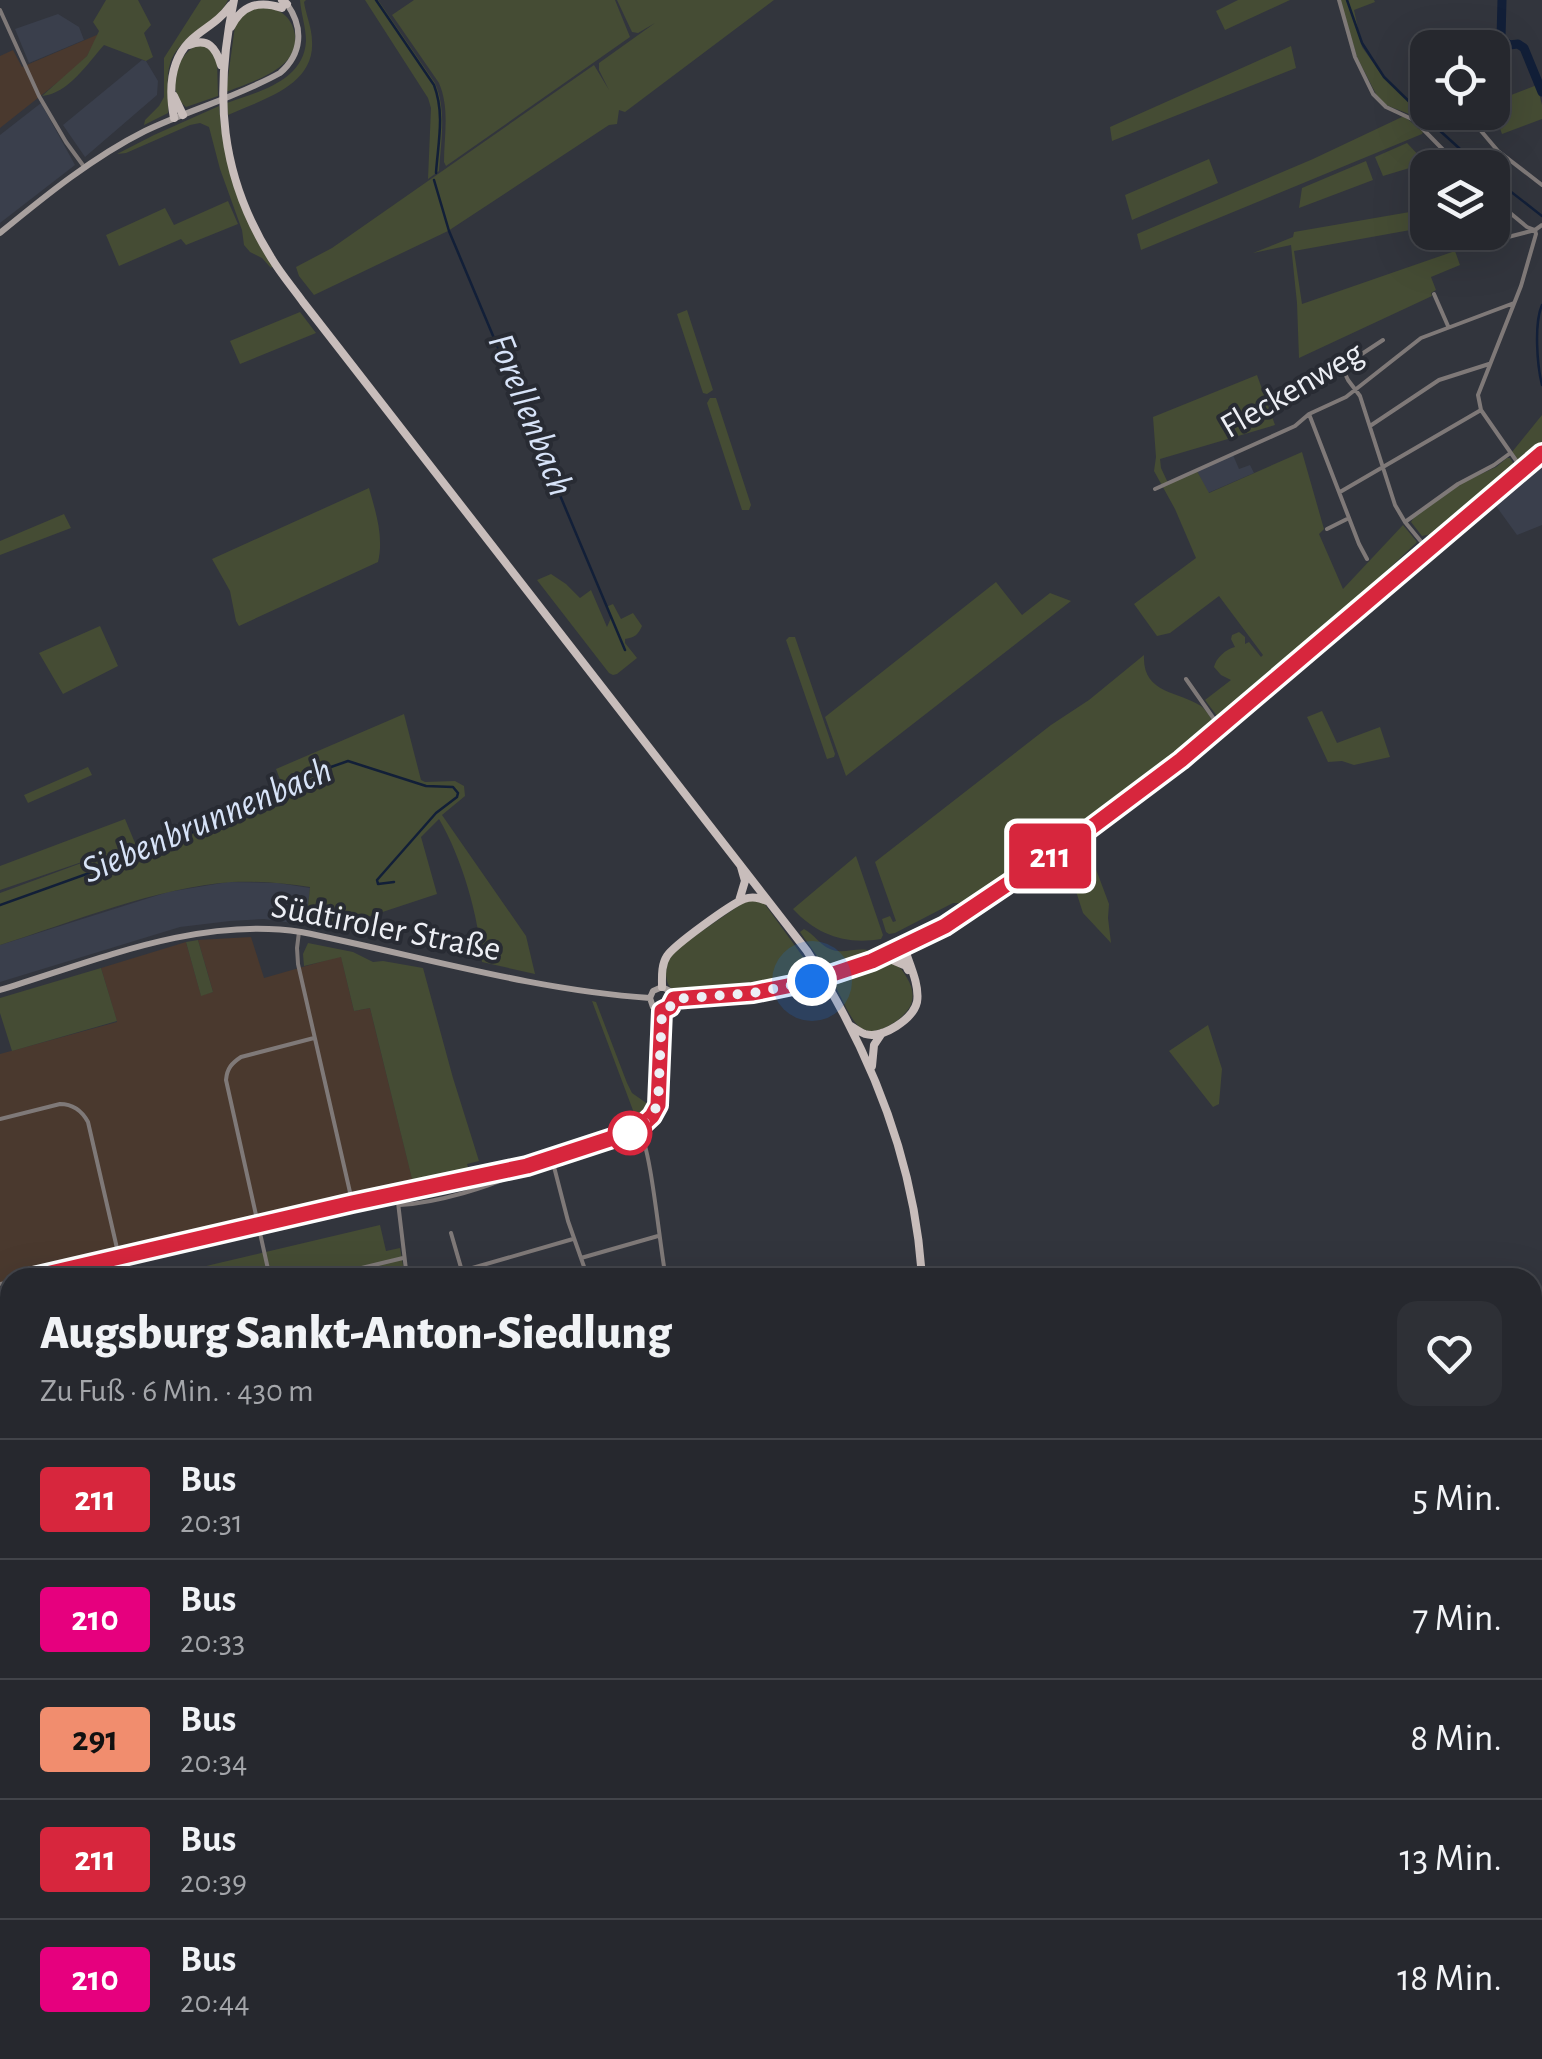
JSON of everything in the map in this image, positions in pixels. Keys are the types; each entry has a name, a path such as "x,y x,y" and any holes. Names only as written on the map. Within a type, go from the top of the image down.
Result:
{"main road":[{"path":"234,1 222,70 222,116 230,162 254,228 272,260 807,951 872,1071 899,1149 921,1268"},
{"path":"174,118 173,70 185,47 219,20 234,1"},
{"path":"0,232 117,146 269,79 289,64 298,46 296,22 284,4 249,6 236,16 227,35"},
{"path":"185,47 198,42 211,45 222,70"},
{"path":"739,901 745,882 740,865"},
{"path":"662,987 668,954 739,901 754,897 771,903"},
{"name":"Südtiroler Straße","path":"0,990 183,935 239,928 299,932 534,982 650,998"},
{"path":"851,1026 869,1035 884,1032 905,1020 915,1008 918,993 904,947"},
{"path":"674,999 729,996 812,981 904,947"},
{"path":"904,947 904,964 916,982"},
{"path":"872,961 890,959 904,964"},
{"path":"662,987 653,991 653,1007 662,1011 674,999"},
{"path":"662,987 674,999"},
{"path":"872,1071 874,1044 884,1032"}],"street":[{"path":"1339,0 1355,56 1373,94 1386,106 1414,120 1443,150"},
{"path":"0,10 39,96 84,168"},
{"path":"1480,130 1498,151 1542,184"},
{"path":"1510,214 1536,234 1522,286 1478,395 1481,410 1522,469"},
{"path":"1510,236 1542,225"},
{"path":"1434,294 1448,327"},
{"name":"Fleckenweg","path":"1155,489 1295,426 1308,414 1355,390 1412,344 1514,303"},
{"path":"1342,368 1384,340"},
{"path":"1337,357 1360,396 1396,506 1428,550"},
{"path":"1370,426 1439,380 1490,364"},
{"path":"1340,492 1481,410"},
{"path":"1308,414 1368,559"},
{"path":"1405,522 1510,453"},
{"path":"904,947 997,893 1136,795 1221,729 1542,453"},
{"path":"1327,528 1349,518"},
{"path":"1186,678 1221,729"},
{"path":"299,932 298,964 352,1203"},
{"path":"400,1206 433,1200 637,1130 652,1116 660,1098 662,1011"},
{"path":"268,1268 227,1073 232,1062 242,1056 314,1038"},
{"path":"0,1119 60,1104 81,1112 88,1122 119,1256"},
{"path":"637,1130 644,1137 664,1268"},
{"path":"552,1159 584,1268"},
{"path":"70,1268 352,1203 500,1176"},
{"path":"397,1194 405,1268"},
{"path":"451,1232 461,1268"},
{"path":"581,1258 658,1236"},
{"path":"469,1268 575,1239"},
{"path":"362,1268 403,1258"}],"shaded area":[{"path":"58,14 79,27 84,40 29,63 15,29"},
{"path":"99,34 87,56 72,71 0,128 0,56 13,50 22,67"},
{"path":"142,60 158,81 157,95 85,157 63,125"},
{"path":"41,103 75,165 0,223 0,135"},
{"path":"1233,455 1239,469 1250,465 1254,473 1208,493 1197,471"},
{"path":"1542,456 1542,525 1517,535 1491,499"},
{"path":"228,882 310,888 306,925 264,919 180,927 0,982 0,945 168,892"},
{"path":"251,937 264,978 341,956 354,1011 370,1008 415,1190 69,1268 0,1268 0,1054 117,1022 101,968 186,942 201,995 213,992 198,940"}],"green space":[{"path":"106,0 138,0 151,25 144,33 153,57 146,61 104,45 69,84 42,96 87,56 99,31 93,22"},
{"path":"201,0 228,0 215,18 174,54 168,76 168,113 144,125 164,97 164,58"},
{"path":"300,0 306,0 312,36 311,57 305,70 283,90 228,115 227,103 277,83 297,66 306,41"},
{"path":"365,0 378,0 435,83 441,104 442,137 439,171 428,179 428,98"},
{"path":"414,0 615,0 630,37 446,166 445,112 439,83 392,15"},
{"path":"617,0 774,0 625,112 619,110 617,124 609,125 448,231 314,295 296,267 332,248 594,65 609,90 599,63 655,23 638,33 632,32"},
{"path":"1238,0 1290,0 1225,30 1216,11"},
{"path":"1340,0 1374,0 1354,10 1362,47 1384,78 1410,102 1410,115 1378,98 1357,57"},
{"path":"258,7 286,16 295,39 293,51 276,70 226,92 235,26 242,15"},
{"path":"197,45 209,47 217,60 218,96 186,107 176,92 176,74 183,57"},
{"path":"1291,46 1296,68 1112,141 1110,127"},
{"path":"1537,85 1542,119 1502,134 1501,130 1510,130 1510,95"},
{"path":"219,106 236,190 271,268 244,245 209,127 200,123 190,125 117,154"},
{"path":"1404,116 1410,121 1410,130 1423,132 1141,250 1137,234"},
{"path":"1407,143 1414,150 1410,150 1410,168 1383,176 1375,157"},
{"path":"1209,159 1218,183 1132,220 1125,195"},
{"path":"1366,161 1373,180 1299,208 1302,188"},
{"path":"228,201 238,224 186,245 181,239 119,266 106,235 165,208 174,225"},
{"path":"1410,212 1410,230 1294,251 1302,304 1455,251 1460,265 1431,277 1436,290 1432,296 1299,358 1291,245 1253,253 1293,237 1294,232"},
{"path":"687,310 713,390 707,394 703,393 677,314"},
{"path":"300,312 316,333 240,364 230,341"},
{"path":"1257,375 1275,425 1160,459 1168,483 1197,471 1209,493 1302,452 1324,529 1319,534 1343,589 1403,525 1417,542 1220,720 1205,700 1231,680 1214,667 1222,654 1235,647 1232,635 1239,632 1245,637 1245,644 1249,642 1263,655 1219,596 1170,633 1157,636 1134,604 1196,558 1154,471 1153,417"},
{"path":"716,398 751,505 749,510 742,510 707,403"},
{"path":"1542,415 1542,448 1518,461 1512,452"},
{"path":"1507,458 1514,470 1442,532 1422,536 1411,522 1464,482"},
{"path":"369,488 380,534 378,562 239,626 230,591 212,559"},
{"path":"64,514 71,528 0,555 0,541"},
{"path":"551,574 580,598 591,590 607,627 611,618 606,607 613,604 621,619 633,613 642,626 625,643 637,658 617,674 609,673 537,580"},
{"path":"996,582 1022,615 1050,593 1071,601 846,776 825,717"},
{"path":"100,626 118,666 63,694 39,653"},
{"path":"795,637 834,757 827,759 786,640"},
{"path":"1144,655 1145,668 1155,684 1201,706 1216,726 1127,795 969,903 953,903 895,933 886,932 882,919 890,916 896,921 875,862"},
{"path":"1322,711 1337,743 1380,727 1390,757 1354,765 1328,762 1307,717"},
{"path":"404,714 421,780 455,781 464,786 465,796 442,815 526,936 535,974 482,962 468,888 439,819 421,837 437,894 334,928 306,925 310,887 232,882 145,898 0,945 0,893 114,851 0,890 0,866 125,819 140,855 284,790 276,769"},
{"path":"88,767 92,775 28,803 24,795"},
{"path":"1085,840 1109,904 1111,943 1083,913 1064,854"},
{"path":"856,856 883,935 881,939 833,936 812,926 793,909"},
{"path":"747,900 764,903 814,972 805,979 737,991 697,994 672,989 666,975 668,963 679,947"},
{"path":"804,929 830,949 871,951 824,966 800,932"},
{"path":"198,940 213,992 201,996 186,942"},
{"path":"308,943 353,952 373,962 423,968 479,1161 467,1164 470,1173 413,1183 370,1008 354,1011 341,957 304,966 303,954"},
{"path":"889,963 905,975 912,989 912,1001 905,1014 891,1025 867,1031 853,1019 831,980"},
{"path":"101,968 117,1021 12,1051 0,1013 0,998"},
{"path":"592,1001 596,1002 632,1093 652,1107 649,1114 637,1121"},
{"path":"1208,1025 1222,1069 1219,1104 1213,1107 1169,1051"},
{"path":"380,1225 386,1251 400,1248 403,1268 202,1268"}],"waterway":[{"name":"Forellenbach","path":"376,0 434,85 440,118 436,173"},
{"path":"1347,0 1362,43 1384,77 1410,102"},
{"path":"1502,0 1501,38 1509,45 1524,48 1542,92"},
{"path":"1439,130 1461,150"},
{"name":"Forellenbach","path":"434,180 449,231 625,650"},
{"path":"1510,191 1542,216"},
{"path":"1542,305 1537,344 1542,385"},
{"name":"Siebenbrunnenbach","path":"0,905 159,848 348,761 426,786 453,787 458,793 377,880 378,884 394,882"}],"bus line":[{"name":"211","path":"72,1268 499,1173 637,1130 652,1116 660,1098 662,1011 674,999 753,993 812,981 872,961 945,926 1085,832 1221,729 1542,453"}],"route":[{"path":"630,1133 652,1116 658,1105 662,1011 674,999 753,993 812,981"}]}
